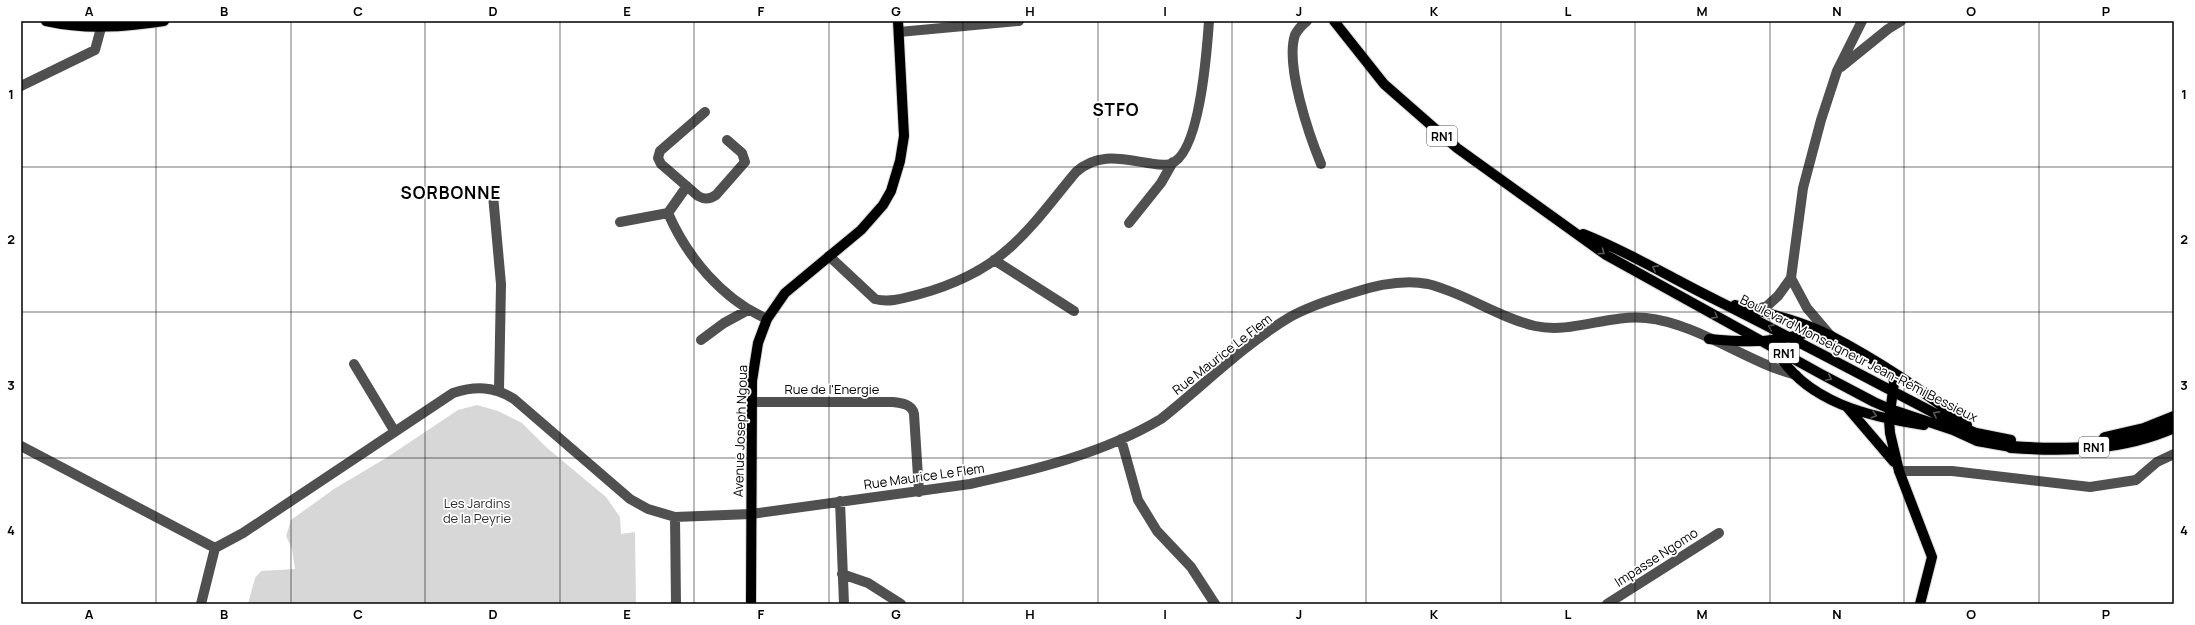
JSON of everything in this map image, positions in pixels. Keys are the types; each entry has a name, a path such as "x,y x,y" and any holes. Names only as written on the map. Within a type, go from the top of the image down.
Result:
{"highway":[{"name":"Boulevard Monseigneur Jean-Rémi Bessieux","path":"2011,444 2078,441 2103,438 2144,428 2174,417"},
{"name":"Boulevard Monseigneur Jean-Rémi Bessieux","path":"2011,444 2080,449 2129,441 2174,427"}],"main road":[{"path":"46,21 86,28 100,28 164,21"},
{"name":"Avenue Joseph Ngoua","path":"751,604 752,402 755,357 767,318 785,292 853,238 873,218 883,205 896,176 904,136 898,21"},
{"name":"Boulevard Monseigneur Jean-Rémi Bessieux","path":"1334,21 1384,84 1451,143 1502,183 1606,255 1764,342 1776,345 1821,374 1890,409 1953,430 1977,441 2011,444"},
{"name":"Boulevard Monseigneur Jean-Rémi Bessieux","path":"1570,229 1611,245 1714,300 1793,338 1955,424 1976,433 2011,444"},
{"path":"1714,300 1754,310 1832,336 1893,372 1942,406 1976,433"},
{"path":"1816,330 1776,345 1781,359 1796,375 1814,390 1845,405 1889,420 1953,430"},
{"path":"1709,339 1764,342"},
{"path":"1893,372 1893,392 1889,420 1890,434 1898,468 1932,557 1920,604"},
{"path":"1845,405 1898,468"}],"street":[{"path":"899,32 1019,21"},
{"path":"1129,223 1161,183 1173,162 1182,153 1189,138 1203,89 1209,21"},
{"path":"1307,21 1295,36 1295,75 1313,145 1321,164"},
{"path":"1754,310 1767,306 1778,296 1791,278 1803,188 1822,114 1837,71 1862,21"},
{"path":"1837,71 1873,40 1901,21"},
{"path":"21,86 95,50 100,28"},
{"path":"705,112 660,152 658,156 661,164 704,199 711,198 743,167 745,162 742,153 727,140"},
{"path":"829,256 875,299 883,301 904,298 930,291 994,260 1019,239 1076,172 1087,163 1101,158 1112,158 1162,165 1173,162"},
{"path":"620,222 668,213 687,186"},
{"path":"200,604 215,548 242,533 453,394 478,388 499,390 501,284 493,195"},
{"path":"668,213 690,255 748,310 767,318"},
{"path":"994,260 1074,311"},
{"path":"1791,278 1807,308 1832,336"},
{"name":"Rue Maurice Le Flem","path":"499,390 527,409 630,499 648,510 675,517 751,514 840,501 919,492 1006,477 1068,459 1121,439 1161,419 1244,350 1292,316 1336,298 1383,284 1408,282 1427,284 1447,290 1509,318 1536,326 1552,328 1646,317 1681,327 1775,369 1796,375"},
{"path":"701,340 724,323 748,310"},
{"path":"354,364 395,432"},
{"name":"Rue de l'Energie","path":"752,402 892,402 907,405 912,408 914,414 919,492"},
{"path":"1121,439 1140,504 1157,531 1191,567 1216,604"},
{"path":"21,446 215,548"},
{"path":"1898,468 1952,471 2090,487 2136,480 2157,462 2174,454"},
{"path":"840,501 844,604"},
{"path":"675,517 676,604"},
{"name":"Impasse Ngomo","path":"1607,604 1719,533"},
{"path":"842,574 868,583 901,604"}],"green space":[{"name":"Les Jardins de la Peyrie","path":"477,405 498,411 522,423 546,447 606,497 620,517 621,534 635,532 636,604 248,604 255,578 261,571 295,569 292,549 286,536 291,520 334,489 386,458 458,410"}],"district":[{"name":"STFO","path":"1116,109"},
{"name":"SORBONNE","path":"451,192"}]}
